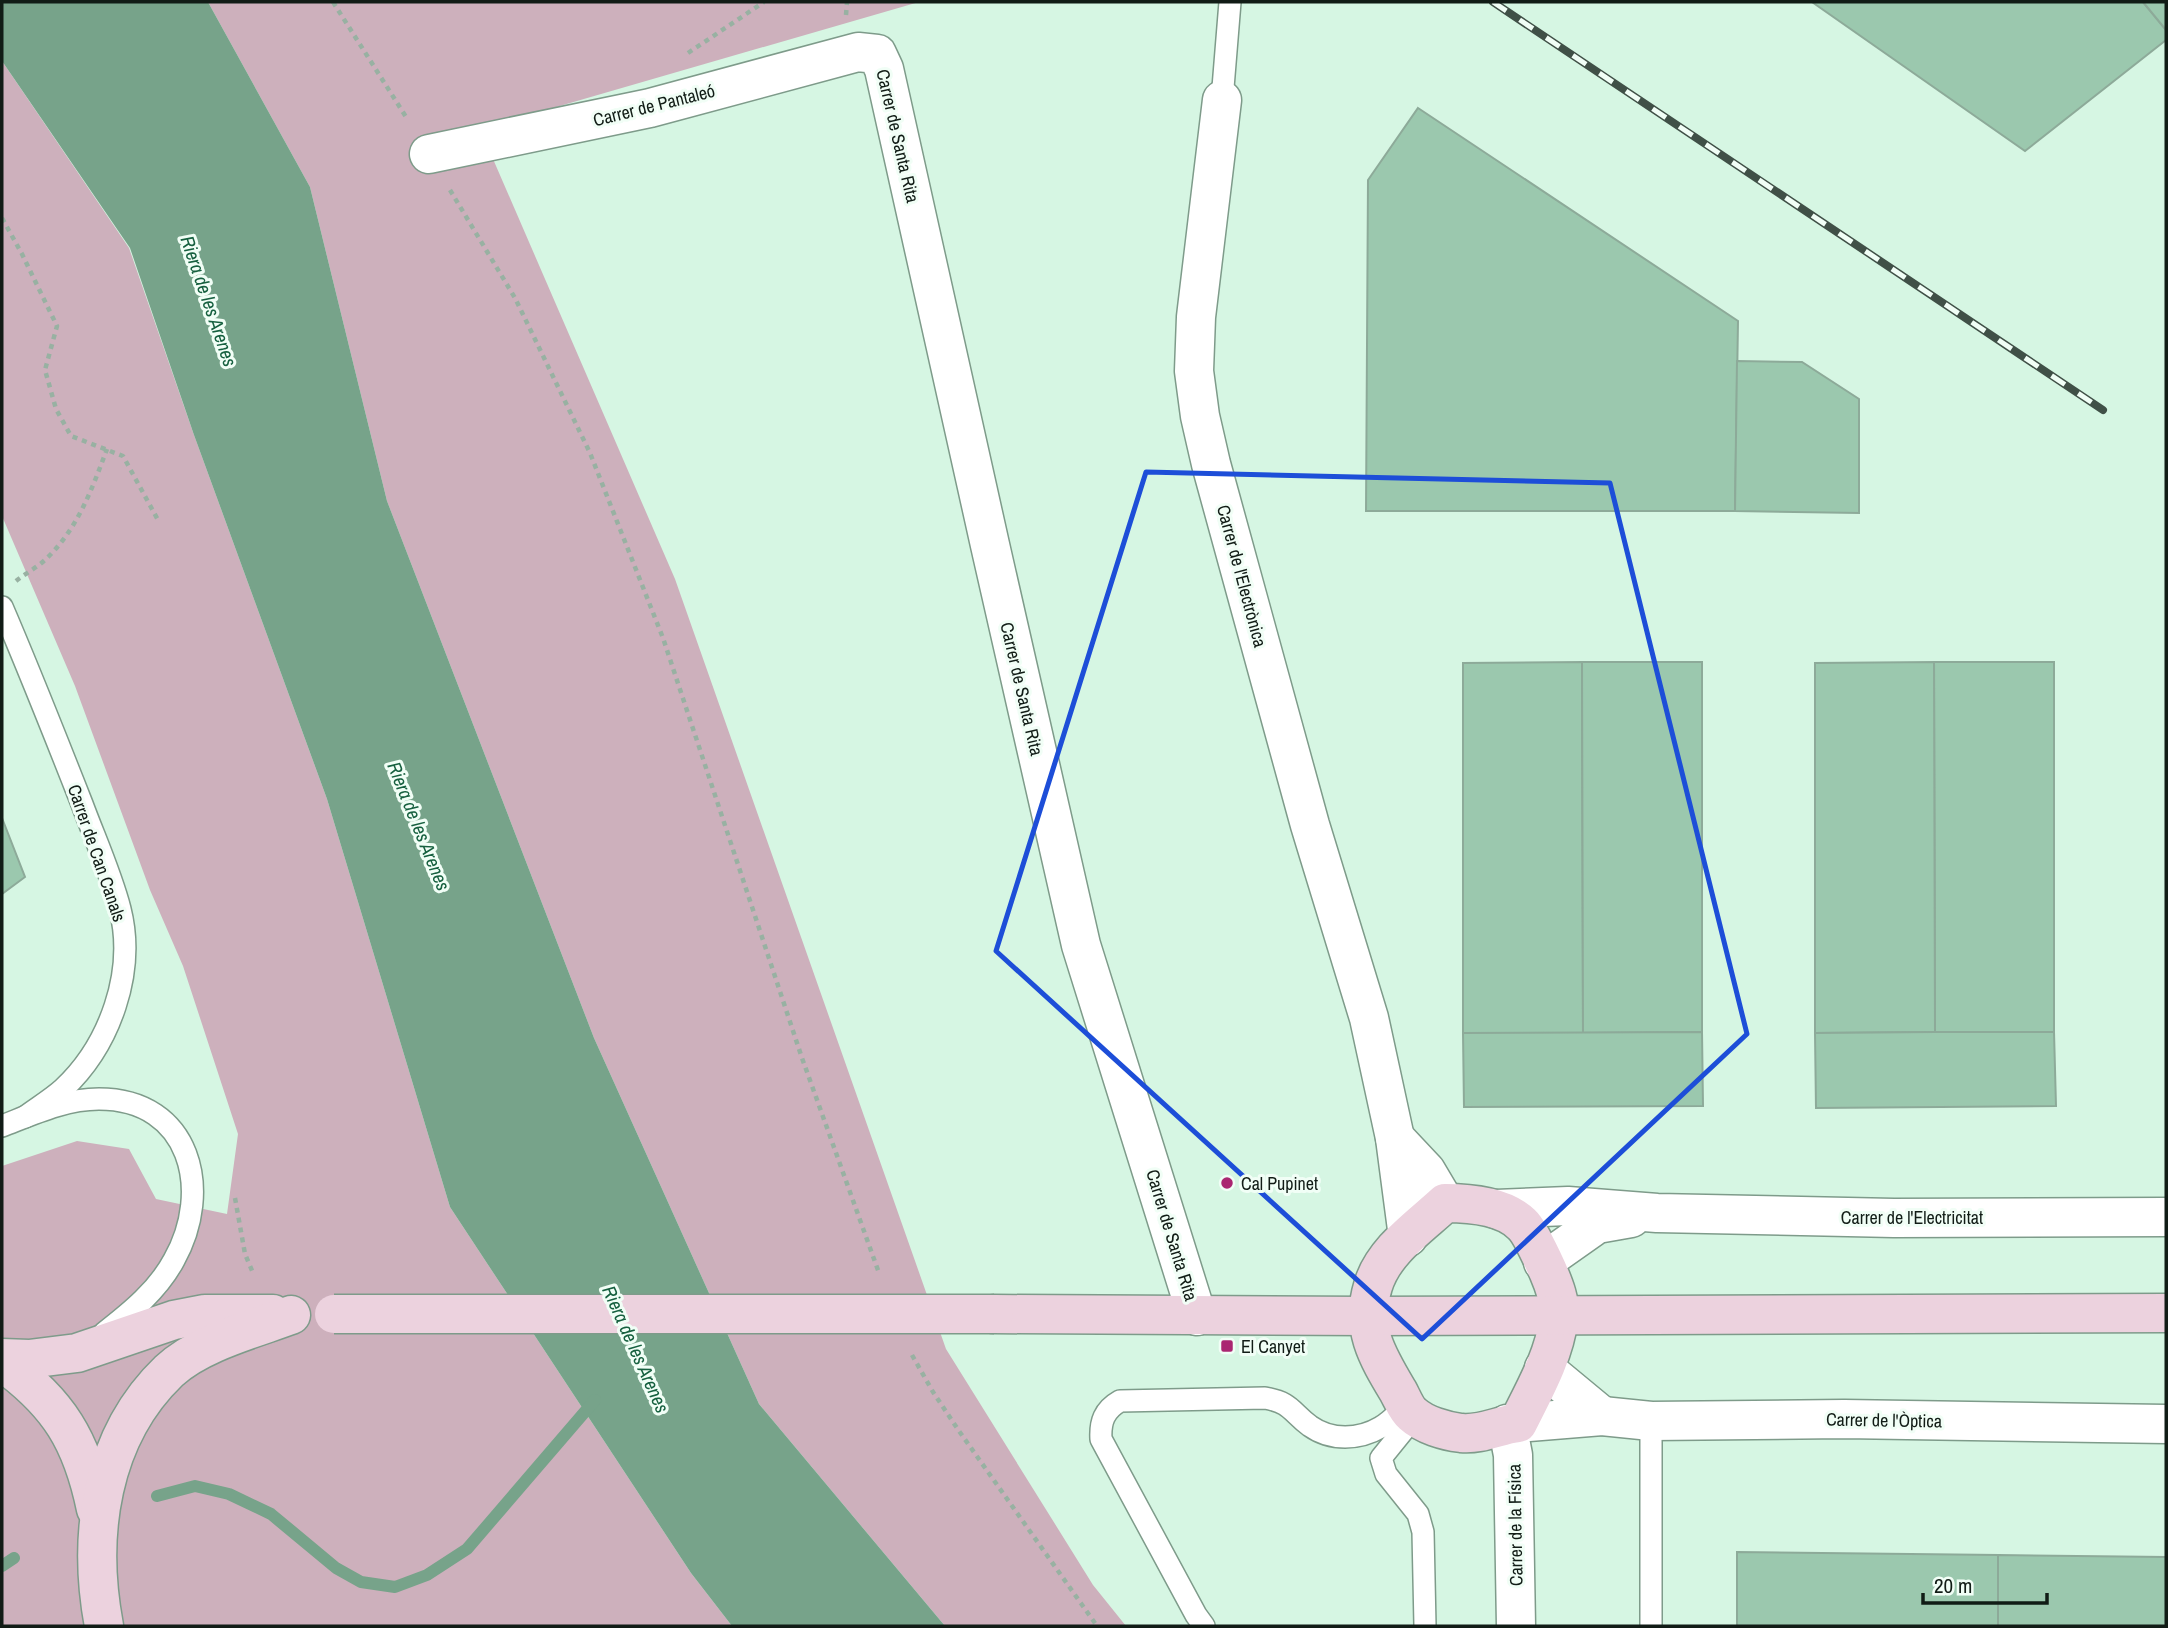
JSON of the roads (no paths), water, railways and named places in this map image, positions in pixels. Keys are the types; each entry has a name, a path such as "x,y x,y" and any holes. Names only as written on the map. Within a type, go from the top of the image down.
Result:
{"street":[{"name":"Carrer de Pantaleó","path":"429,154 650,108 858,52 877,54"},
{"name":"Carrer de Santa Rita","path":"877,54 884,69 1081,945 1197,1316"},
{"name":"Carrer de l'Electrònica","path":"1222,100 1196,317 1194,371 1200,416 1310,825 1369,1018 1395,1138 1408,1237"},
{"path":"1395,1138 1426,1171 1445,1203"},
{"path":"1445,1203 1467,1203 1496,1209 1522,1224 1544,1262 1555,1289 1560,1315 1553,1349 1513,1424 1493,1430 1463,1433 1435,1427 1411,1411 1372,1344 1368,1316 1373,1285 1387,1258 1445,1203"},
{"name":"Carrer de l'Electricitat","path":"1496,1209 1567,1206 1657,1213 1894,1218 2166,1217"},
{"name":"Carrer de l'Electricitat","path":"1544,1262 1597,1224 1657,1213"},
{"path":"2,1360 77,1353 174,1320 205,1314 1368,1316 2166,1313"},
{"path":"104,1626 98,1567 99,1521 105,1479 118,1445 138,1408 170,1371 194,1354 218,1342 291,1315"},
{"path":"2,1360 29,1382 59,1415 82,1454 99,1521"},
{"path":"1544,1368 1602,1416"},
{"name":"Carrer de l'Òptica","path":"1513,1424 1602,1416 1651,1421 1844,1419 2166,1424"},
{"name":"Carrer de la Física","path":"1513,1424 1516,1626"},
{"path":"79,1626 98,1567"}],"lane":[{"name":"Carrer de l'Electrònica","path":"1222,100 1230,2"},
{"name":"Carrer de Can Canals","path":"2,607 47,713 100,851 120,910 125,940 124,969 117,1002 100,1041 89,1059 63,1089 25,1117"},
{"name":"Carrer de Can Canals","path":"2,1126 72,1101 124,1101 161,1118 187,1151 193,1180 193,1205 187,1235 174,1262 135,1310 77,1353"},
{"path":"1205,1626 1196,1615 1101,1439 1103,1416 1110,1407 1120,1401 1265,1398 1281,1401 1322,1433 1353,1438 1382,1427 1411,1411"},
{"path":"1411,1411 1381,1458 1386,1474 1418,1514 1423,1532 1425,1626"},
{"path":"1651,1421 1651,1626"}],"water":[{"name":"Riera de les Arenes","path":"2,2 208,2 310,187 387,501 594,1038 759,1404 945,1626 732,1626 691,1573 450,1207 327,799 194,435 130,248 2,61"}],"waterway":[{"path":"157,1496 195,1486 229,1494 271,1514 336,1568 361,1582 395,1587 427,1575 467,1549 595,1400"},
{"path":"2,1566 14,1558"}],"railway":[{"path":"1493,2 2103,410"}],"place":[{"name":"Cal Pupinet","path":"1227,1183"},
{"name":"El Canyet","path":"1227,1346"}]}
